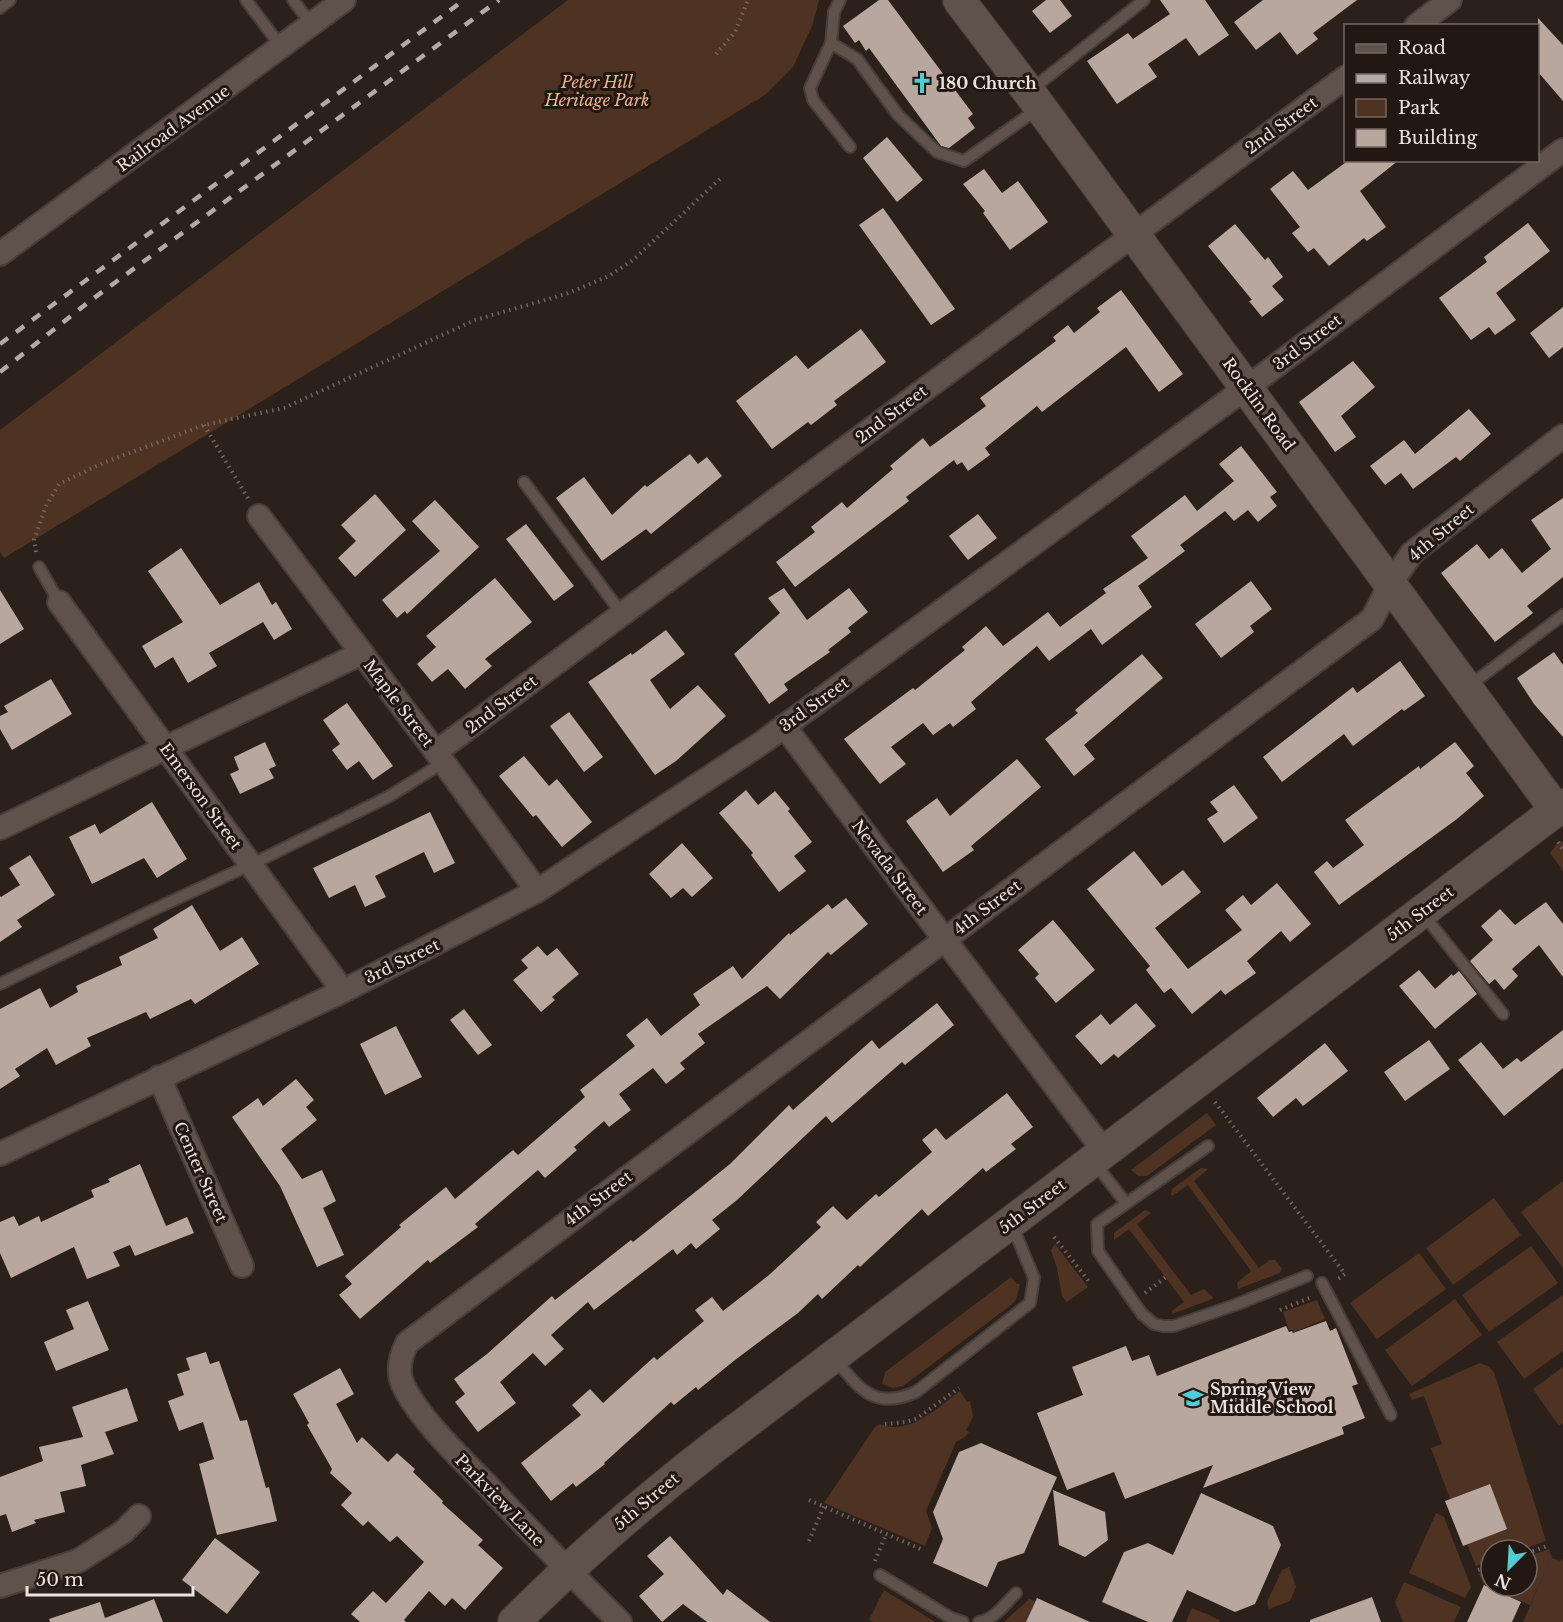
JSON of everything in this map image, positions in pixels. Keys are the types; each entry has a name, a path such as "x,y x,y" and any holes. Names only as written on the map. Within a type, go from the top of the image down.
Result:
{"street":[{"name":"Railroad Avenue","path":"0,254 344,0"},
{"name":"Rocklin Road","path":"959,0 1466,687 1559,807"},
{"path":"1419,24 1450,0"},
{"name":"2nd Street","path":"440,757 622,614 1344,78"},
{"name":"3rd Street","path":"0,1154 343,991 537,891 784,726 1246,387 1563,150"},
{"name":"4th Street","path":"399,1365 407,1343 424,1329 1372,619 1390,583 1412,553 1563,436"},
{"name":"Maple Street","path":"259,516 440,757 537,891"},
{"name":"Emerson Street","path":"59,602 343,991"},
{"path":"0,828 362,653"},
{"name":"Nevada Street","path":"784,726 944,939 1098,1155"},
{"name":"5th Street","path":"514,1622 567,1570 653,1494 1559,807"},
{"name":"Center Street","path":"159,1077 242,1266"},
{"name":"Parkview Lane","path":"399,1365 403,1386 416,1406 452,1449 620,1622"},
{"path":"0,1586 78,1561 123,1532 139,1516"}],"lane":[{"path":"0,8 10,0"},
{"path":"246,0 282,48"},
{"path":"293,0 312,25"},
{"path":"840,0 834,12 831,44 810,88 813,100 850,147"},
{"path":"831,44 857,59 898,115 937,152 964,160 1144,0"},
{"path":"524,482 622,614"},
{"path":"39,567 59,602"},
{"path":"1466,687 1563,615"},
{"path":"0,984 388,797 440,757"},
{"path":"1421,911 1503,1014"},
{"path":"1208,1146 1096,1224 1098,1251 1142,1314 1154,1324 1174,1326 1235,1305 1307,1276"},
{"path":"1098,1155 1125,1202"},
{"path":"833,1357 861,1391 885,1399 904,1398 916,1392 1030,1303 1034,1278 1010,1222"},
{"path":"1323,1286 1391,1415"},
{"path":"875,1572 951,1618 963,1622"},
{"path":"979,1622 995,1615 1016,1593"}],"path":[{"path":"716,54 735,32 748,0"},
{"path":"39,567 34,540 46,506 59,484 103,462 204,425 284,408 475,320 566,294 609,276 633,260 722,177"},
{"path":"204,425 259,516"},
{"path":"1558,842 1563,850"},
{"path":"1215,1102 1345,1274 1323,1286 1311,1298 1280,1310"},
{"path":"1054,1237 1091,1284"},
{"path":"1134,1301 1166,1277"},
{"path":"885,1424 916,1419 959,1388"},
{"path":"809,1500 923,1550"},
{"path":"809,1541 824,1506"},
{"path":"875,1572 886,1534"},
{"path":"1539,1549 1546,1546"}],"green space":[{"name":"Peter Hill Heritage Park","path":"568,0 819,0 812,26 793,67 765,95 4,558 0,552 0,430"},
{"path":"1563,841 1563,871 1550,853 1558,842"},
{"path":"1207,1113 1216,1125 1147,1176 1138,1176 1131,1170"},
{"path":"1201,1168 1208,1169 1194,1181 1259,1268 1270,1260 1275,1260 1282,1268 1280,1273 1238,1289 1237,1283 1251,1271 1188,1185 1172,1196 1171,1194 1172,1189"},
{"path":"1563,1181 1563,1268 1521,1212"},
{"path":"1494,1198 1521,1235 1453,1285 1426,1248"},
{"path":"1145,1210 1151,1213 1137,1224 1191,1295 1204,1289 1213,1297 1212,1299 1172,1314 1172,1311 1184,1302 1129,1229 1114,1240 1114,1233"},
{"path":"1055,1244 1088,1287 1067,1302 1062,1296 1051,1250"},
{"path":"1531,1246 1558,1283 1489,1332 1462,1295"},
{"path":"1419,1253 1446,1289 1377,1339 1350,1303"},
{"path":"1011,1277 1017,1284 1020,1284 1016,1300 1011,1305 903,1386 893,1388 882,1384 885,1372"},
{"path":"1563,1295 1563,1351 1524,1379 1497,1342"},
{"path":"1455,1299 1482,1335 1412,1386 1385,1350"},
{"path":"1317,1300 1325,1319 1294,1332 1289,1330 1283,1312"},
{"path":"1480,1363 1488,1366 1494,1372 1546,1541 1539,1544 1539,1538 1479,1538 1479,1565 1476,1566 1467,1544 1489,1484 1450,1499 1431,1448 1442,1444 1424,1396 1412,1400 1409,1394"},
{"path":"1563,1367 1563,1423 1559,1426 1533,1389"},
{"path":"960,1391 967,1402 970,1401 973,1417 966,1430 969,1432 956,1442 926,1511 932,1528 925,1546 824,1503 875,1427 880,1424 891,1427 913,1423"},
{"path":"1436,1513 1444,1517 1471,1587 1465,1598 1409,1573"},
{"path":"1549,1549 1552,1558 1561,1561 1563,1559 1563,1622 1523,1622 1534,1598 1539,1598 1539,1585 1551,1558 1539,1585 1539,1553"},
{"path":"1289,1567 1296,1587 1290,1601 1269,1609 1267,1602 1282,1570"},
{"path":"1404,1582 1461,1607 1454,1622 1403,1622 1395,1602"},
{"path":"884,1590 935,1622 873,1622 869,1620"},
{"path":"1514,1598 1533,1598 1530,1605"},
{"path":"1029,1599 1035,1601 1026,1622 1004,1622"},
{"path":"1192,1608 1220,1620 1219,1622 1186,1622"}],"building":[{"name":"180 Church","path":"879,0 888,0 973,114 968,118 975,128 949,148 941,146 869,48 866,51 859,40 855,43 843,26"},
{"path":"1046,0 1060,0 1072,16 1050,33 1032,11"},
{"path":"1160,0 1205,0 1229,35 1199,56 1186,38 1148,64 1157,77 1117,104 1087,61 1128,33 1133,39 1170,14"},
{"path":"1263,0 1357,0 1313,33 1318,39 1297,55 1280,32 1256,50 1234,22"},
{"path":"1538,18 1563,45 1563,101 1539,73"},
{"path":"887,137 923,180 897,202 863,158"},
{"path":"1346,162 1396,162 1360,191 1386,227 1367,241 1364,238 1329,266 1314,248 1308,252 1292,233 1300,227 1270,189 1293,171 1308,190"},
{"path":"984,169 1002,193 1018,181 1048,222 1010,250 983,213 985,211 963,184"},
{"path":"883,208 955,309 931,325 859,225"},
{"path":"1528,223 1550,251 1496,293 1516,320 1495,335 1489,327 1471,340 1439,298 1487,262 1484,257"},
{"path":"1235,224 1265,260 1268,257 1283,277 1272,286 1284,300 1262,317 1249,301 1252,300 1208,246"},
{"path":"1121,290 1183,374 1159,392 1126,347 1042,412 1037,406 985,448 990,455 968,471 962,462 957,465 954,460 906,497 909,501 795,587 776,562 815,532 811,527 842,502 847,508 893,469 890,466 923,438 930,447 986,406 980,398 1056,341 1053,337 1068,325 1074,333 1100,312 1097,308"},
{"path":"1563,307 1563,347 1549,358 1530,333"},
{"path":"861,329 886,362 834,401 837,405 811,425 808,422 772,449 736,401 796,355 808,369"},
{"path":"1353,361 1375,387 1341,416 1356,437 1335,452 1299,402"},
{"path":"1469,409 1491,434 1460,461 1456,457 1413,489 1401,473 1385,485 1370,466 1404,440 1415,454"},
{"path":"1241,446 1277,492 1270,497 1277,506 1258,522 1248,510 1234,521 1225,511 1180,545 1185,551 1138,586 1152,607 1102,645 1091,629 1049,661 1037,646 971,702 976,709 953,727 950,723 933,735 923,723 891,747 906,764 880,784 844,739 913,688 915,690 965,650 962,647 986,626 1003,646 1048,612 1060,627 1106,593 1103,589 1148,558 1131,536 1185,495 1197,511 1234,481 1219,464"},
{"path":"690,454 698,464 707,457 722,476 651,534 646,529 602,561 556,498 584,477 612,515 645,485 647,487"},
{"path":"375,494 406,530 355,577 338,558 356,541 341,525"},
{"path":"1563,498 1563,577 1527,606 1533,613 1495,642 1441,573 1477,544 1489,559 1502,548 1522,573 1551,549 1531,520"},
{"path":"435,500 479,547 407,614 405,611 397,618 382,600 440,551 412,521"},
{"path":"978,514 997,538 968,560 949,536"},
{"path":"526,524 574,586 554,601 506,539"},
{"path":"181,548 220,605 259,582 272,605 276,602 292,629 274,640 263,622 209,653 217,666 188,683 173,657 155,668 142,646 183,622 148,571"},
{"path":"495,578 532,622 485,659 492,666 465,689 448,669 432,682 417,664 436,647 426,636"},
{"path":"1251,581 1272,609 1250,626 1254,632 1221,658 1195,624"},
{"path":"784,588 807,620 849,588 868,612 848,628 851,632 828,650 830,652 784,684 788,690 769,704 734,654 780,613 768,598"},
{"path":"0,590 24,629 0,644"},
{"path":"666,630 685,654 650,680 670,709 698,685 726,716 676,761 655,775 588,682 631,653 632,655"},
{"path":"1554,652 1563,665 1563,737 1534,704 1517,678"},
{"path":"1142,654 1163,678 1084,745 1095,759 1074,776 1045,739 1078,713 1075,710"},
{"path":"1400,661 1425,696 1404,711 1402,709 1353,746 1344,734 1282,782 1263,757 1353,687 1357,693"},
{"path":"51,679 72,714 12,750 0,729 0,716 8,712 4,706"},
{"path":"347,703 393,766 373,780 359,761 347,770 332,750 340,744 323,720"},
{"path":"569,712 603,757 584,772 550,726"},
{"path":"265,742 276,766 269,769 274,778 240,794 230,774 239,770 234,757"},
{"path":"1455,742 1474,766 1466,773 1484,796 1457,819 1339,905 1314,872 1327,861 1333,868 1364,845 1345,820"},
{"path":"524,756 549,786 557,779 592,822 562,847 499,776"},
{"path":"1017,759 1041,787 971,846 974,850 943,872 906,821 937,798 950,816"},
{"path":"1234,785 1258,818 1224,843 1207,819 1218,812 1210,802"},
{"path":"746,790 758,805 775,791 812,842 794,856 806,871 779,892 751,855 753,853 719,813"},
{"path":"152,802 187,859 157,878 144,858 92,884 69,837 95,824 100,834"},
{"path":"430,812 455,863 434,873 424,852 375,876 386,897 365,907 355,885 329,898 313,868"},
{"path":"682,843 713,878 692,897 683,888 671,898 649,874"},
{"path":"1134,851 1162,886 1183,870 1201,892 1155,928 1188,969 1242,930 1225,910 1243,895 1251,905 1277,883 1311,924 1290,942 1281,931 1247,961 1256,973 1225,995 1221,990 1192,1014 1171,988 1164,993 1146,970 1150,966 1087,889"},
{"path":"30,855 55,895 17,920 22,927 0,942 0,896 20,885 9,868"},
{"path":"846,898 868,924 831,955 828,952 780,999 767,986 698,1034 705,1043 680,1063 685,1069 666,1084 653,1068 619,1094 631,1110 609,1127 604,1121 574,1147 577,1150 545,1178 538,1170 475,1224 478,1227 430,1263 428,1260 360,1319 339,1295 352,1284 345,1276 401,1227 399,1225 446,1187 455,1199 513,1150 518,1155 585,1097 580,1090 635,1046 626,1035 647,1018 661,1036 700,1005 693,994 733,966 742,979 789,933 790,935 828,904 832,909"},
{"path":"1546,902 1563,924 1563,977 1539,945 1512,969 1518,976 1504,990 1495,979 1489,984 1470,961 1493,940 1481,926 1500,909 1515,925"},
{"path":"192,905 220,951 242,937 259,964 195,1004 191,999 150,1019 146,1012 87,1038 91,1046 56,1065 47,1048 15,1069 20,1076 0,1089 0,1009 40,988 50,1008 78,992 76,986 122,965 119,957 158,938 153,929"},
{"path":"1053,920 1095,970 1056,1003 1035,978 1039,974 1018,950"},
{"path":"538,946 547,956 557,948 579,974 552,997 555,1000 541,1012 513,980 528,968 521,960"},
{"path":"1419,970 1435,989 1459,971 1477,994 1435,1029 1399,986"},
{"path":"937,1003 954,1025 905,1065 902,1062 832,1123 826,1116 737,1200 712,1220 720,1229 696,1249 691,1243 677,1255 673,1249 594,1310 588,1302 551,1335 564,1349 545,1366 533,1353 500,1382 516,1403 478,1432 455,1402 465,1394 454,1379 487,1354 552,1296 555,1300 631,1240 633,1242 730,1164 789,1105 793,1110 872,1040 879,1049"},
{"path":"1136,1003 1156,1026 1118,1058 1114,1054 1101,1065 1075,1036 1101,1014 1110,1025"},
{"path":"464,1009 492,1045 478,1055 450,1020"},
{"path":"396,1026 422,1077 385,1095 360,1044"},
{"path":"1563,1030 1563,1068 1504,1116 1458,1060 1481,1042 1503,1069 1517,1058 1521,1062"},
{"path":"1429,1040 1450,1069 1405,1101 1384,1072"},
{"path":"1325,1043 1348,1071 1303,1106 1296,1098 1273,1117 1257,1098"},
{"path":"296,1079 314,1100 306,1107 317,1120 281,1149 302,1179 322,1170 336,1201 323,1208 344,1255 317,1267 280,1186 232,1117 258,1098 263,1106"},
{"path":"1007,1093 1033,1127 1011,1144 1016,1149 986,1172 983,1168 928,1216 922,1209 822,1299 818,1294 798,1313 698,1390 696,1387 674,1405 671,1402 605,1464 576,1487 573,1483 551,1501 521,1463 581,1415 572,1405 590,1389 603,1403 654,1357 657,1360 704,1321 695,1310 712,1297 723,1311 769,1275 821,1227 816,1222 833,1206 847,1220 876,1194 879,1197 932,1152 922,1140 936,1128 946,1140"},
{"path":"140,1164 166,1226 187,1217 194,1233 135,1256 130,1245 113,1252 120,1266 87,1279 74,1247 11,1278 0,1253 0,1222 14,1216 19,1226 39,1216 41,1222 94,1197 91,1190 110,1182 108,1179"},
{"path":"88,1301 109,1350 56,1371 44,1342 74,1329 66,1310"},
{"path":"1326,1321 1330,1331 1336,1328 1358,1384 1352,1386 1365,1418 1342,1427 1344,1434 1203,1488 1213,1465 1125,1499 1114,1472 1067,1490 1037,1413 1083,1395 1072,1367 1126,1346 1132,1361 1149,1355 1157,1376 1286,1326 1289,1332 1293,1333"},
{"path":"206,1352 210,1364 219,1361 240,1421 247,1420 266,1488 269,1487 277,1521 217,1535 199,1464 214,1459 203,1422 179,1431 168,1401 184,1395 177,1374 190,1370 186,1358"},
{"path":"340,1368 354,1394 336,1404 357,1443 362,1437 388,1462 397,1453 415,1469 413,1472 443,1501 442,1503 483,1540 478,1545 503,1568 465,1610 452,1598 445,1606 429,1591 404,1620 406,1622 360,1622 351,1614 373,1591 386,1603 424,1562 397,1536 390,1542 368,1521 363,1526 341,1505 352,1493 330,1473 332,1469 307,1425 309,1423 293,1394"},
{"path":"127,1388 138,1421 105,1432 114,1454 81,1465 86,1486 60,1492 65,1512 34,1520 36,1523 12,1532 6,1514 0,1516 0,1477 43,1461 39,1447 83,1437 72,1407"},
{"path":"981,1443 1057,1477 1024,1553 998,1562 987,1587 933,1563 943,1539 933,1512 959,1452"},
{"path":"1490,1484 1507,1529 1463,1546 1445,1501"},
{"path":"1053,1490 1105,1512 1108,1540 1085,1557 1059,1545"},
{"path":"1201,1493 1273,1526 1281,1545 1255,1604 1235,1612 1187,1590 1172,1622 1148,1622 1102,1602 1124,1552 1148,1543 1173,1555"},
{"path":"670,1536 723,1595 727,1589 770,1622 707,1622 683,1604 662,1622 639,1596 664,1574 647,1556"},
{"path":"215,1538 260,1572 227,1614 182,1580"},
{"path":"1479,1596 1479,1598 1512,1598 1521,1602 1512,1622 1467,1622"},
{"path":"1372,1597 1381,1622 1310,1622 1310,1620"},
{"path":"1037,1598 1090,1622 1026,1622"},
{"path":"154,1599 163,1622 50,1622 49,1619 100,1602 105,1618"}],"railway":[{"path":"0,344 464,0"},
{"path":"0,372 90,301 499,0"}],"place":[{"name":"180 Church","path":"922,83"},
{"name":"Spring View Middle School","path":"1193,1398"}]}
